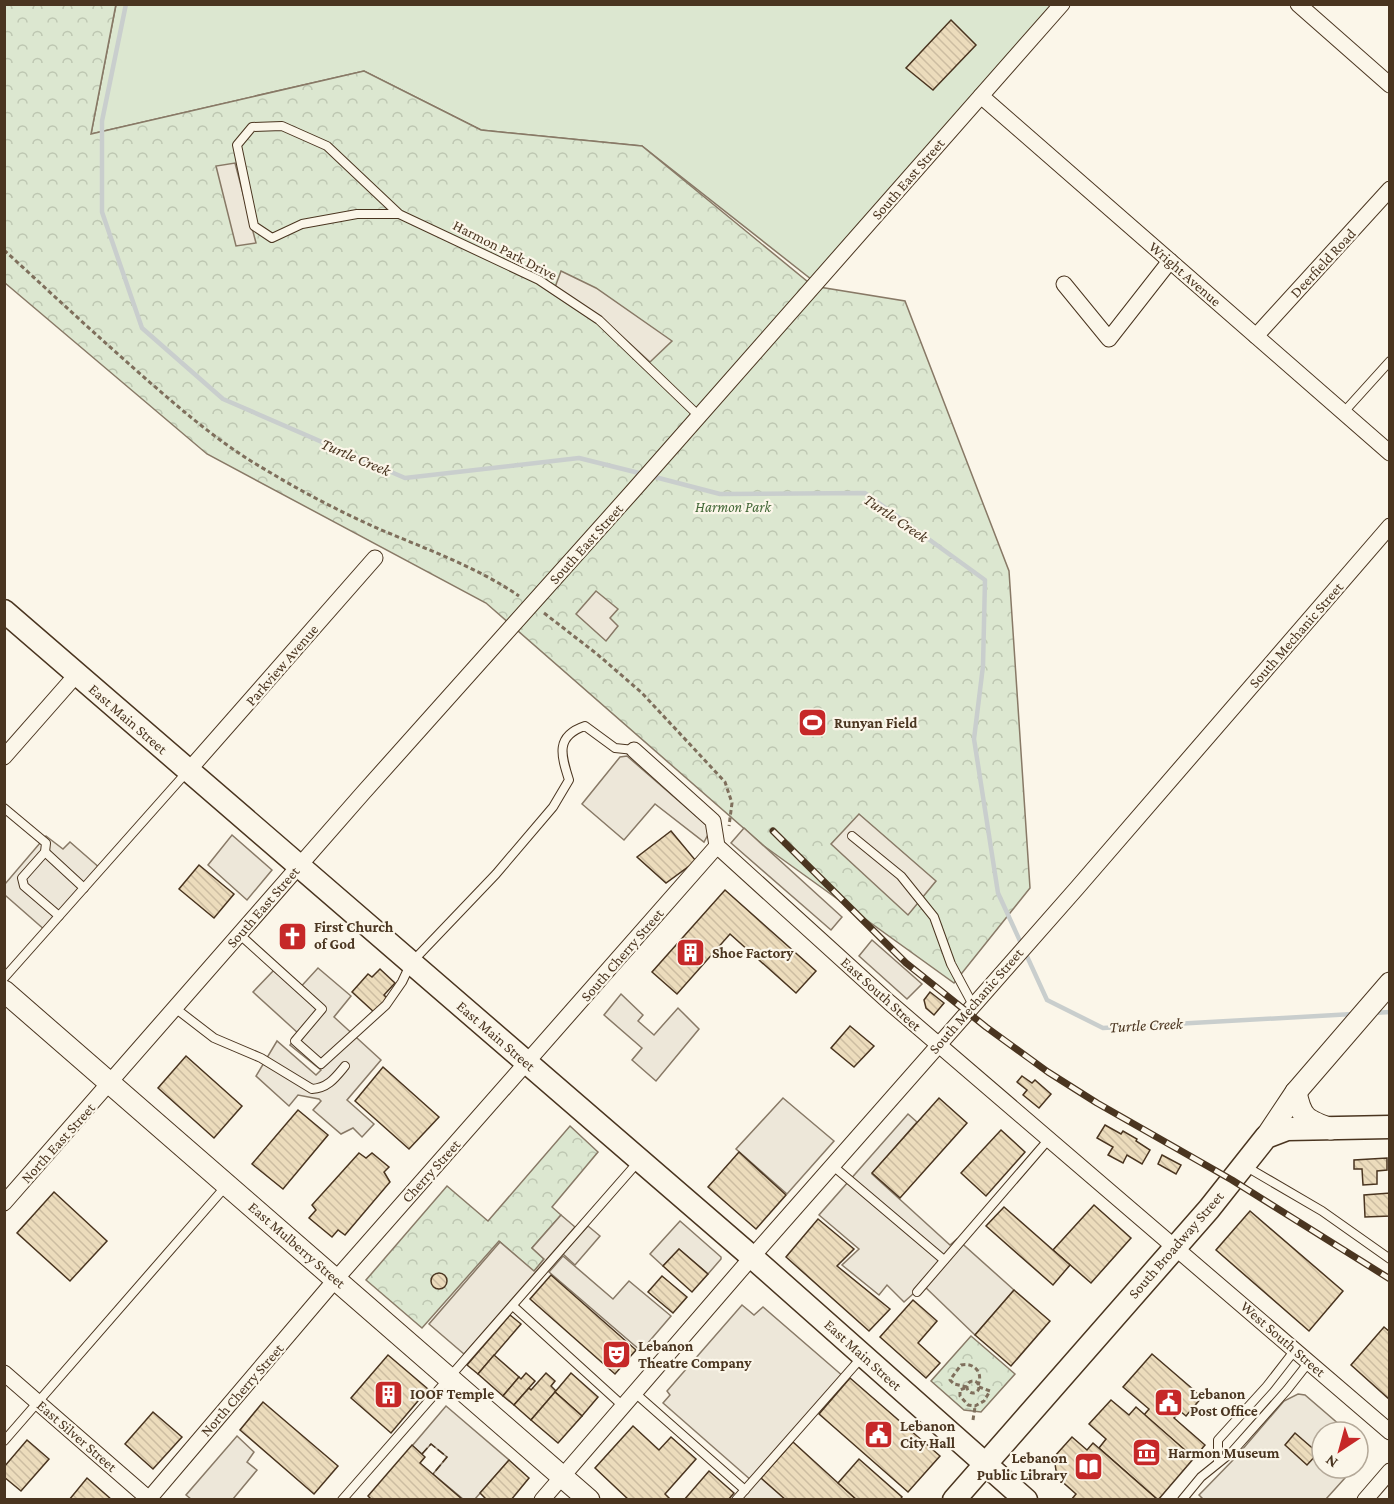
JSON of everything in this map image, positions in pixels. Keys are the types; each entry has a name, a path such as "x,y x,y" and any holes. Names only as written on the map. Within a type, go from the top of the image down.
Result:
{"main road":[{"name":"East Main Street","path":"4,612 752,1257 1026,1500"},
{"path":"1266,1137 1287,1129 1332,1130 1389,1127"},
{"name":"South Broadway Street","path":"954,1500 1175,1246 1266,1137"}],"street":[{"name":"South East Street","path":"111,1083 298,866 532,605 1062,4"},
{"path":"1298,4 1389,85"},
{"name":"Wright Avenue","path":"981,96 1389,453"},
{"name":"Deerfield Road","path":"1256,336 1389,189"},
{"path":"1064,284 1108,339 1170,261"},
{"name":"South Mechanic Street","path":"542,1500 1389,526"},
{"name":"Parkview Avenue","path":"188,771 375,558"},
{"path":"4,757 77,674"},
{"path":"634,750 713,821 717,846"},
{"name":"East South Street","path":"717,846 939,1044 1175,1246"},
{"name":"South Cherry Street","path":"527,1064 717,846"},
{"name":"South Broadway Street","path":"1266,1137 1296,1092 1389,983"},
{"name":"East Mulberry Street","path":"4,991 589,1500"},
{"name":"Cherry Street","path":"336,1279 527,1064"},
{"name":"North East Street","path":"4,1203 111,1083"},
{"path":"1296,1092 1301,1113 1310,1121 1332,1130"},
{"name":"West South Street","path":"1175,1246 1389,1432"},
{"name":"North Cherry Street","path":"149,1499 336,1279"},
{"name":"East Silver Street","path":"4,1373 149,1499"},
{"path":"1365,1500 1389,1471"}],"lane":[{"path":"282,126 327,146 399,214 357,214 302,224 272,238 254,226 237,146 252,127 282,126"},
{"name":"Harmon Park Drive","path":"399,214 539,280 599,320 699,416"},
{"path":"1343,413 1389,361"},
{"path":"239,934 322,1009 295,1041 321,1064 386,1005 402,982 411,963 496,874 553,807 569,780 562,744 572,730 585,726 615,748 634,750"},
{"path":"4,978 188,771"},
{"path":"4,808 46,843 45,852 22,878 24,886 59,916"},
{"path":"852,836 900,876 934,917 951,964 973,1005"},
{"path":"45,852 84,888"},
{"path":"175,1008 214,1038 261,1058 312,1089 329,1084 345,1066"},
{"path":"917,1292 1049,1139"},
{"path":"342,1500 640,1160"},
{"path":"1244,1165 1322,1211 1389,1259"},
{"path":"833,1166 944,1260"},
{"path":"4,1441 227,1185"},
{"path":"513,1306 623,1406"},
{"path":"1218,1462 1218,1440 1267,1386 1295,1350"},
{"path":"736,1500 863,1356"},
{"path":"1182,1500 1218,1462 1232,1452 1309,1362"},
{"path":"635,1393 745,1490"}],"path":[{"path":"4,250 113,350 196,422 230,447 266,470 327,503 376,528 473,570 532,605 597,654 642,693 725,782"},
{"path":"967,1363 973,1365 979,1372 981,1380 978,1390 973,1393 969,1392 966,1387 954,1384 950,1380 961,1365 967,1363"},
{"path":"972,1381 978,1386 990,1391 984,1401 975,1406 968,1405 960,1396 960,1390 972,1381"},
{"path":"973,1420 975,1406"}],"green space":[{"name":"Harmon Park","path":"116,4 91,134 364,71 481,130 642,146 813,286 905,301 1009,571 1030,888 954,983 764,846 486,603 207,454 5,283 5,5"},
{"path":"116,5 1062,5 816,283 642,146 481,130 364,71 91,134"},
{"path":"570,1126 598,1152 552,1207 561,1215 532,1248 544,1259 534,1272 499,1241 422,1328 366,1280 447,1186 488,1221"},
{"path":"971,1336 1015,1374 981,1412 964,1410 931,1381"}],"shaded area":[{"path":"235,163 256,243 236,246 216,166"},
{"path":"561,271 596,288 672,341 650,362 614,329 554,290"},
{"path":"596,591 618,609 610,618 618,626 606,641 576,614"},
{"path":"627,756 711,829 704,842 655,804 624,840 582,804 620,757"},
{"path":"859,814 936,881 908,915 831,844"},
{"path":"744,828 842,917 831,930 731,843"},
{"path":"232,835 272,870 247,900 208,865"},
{"path":"46,836 63,849 70,842 101,869 46,931 5,897 5,884"},
{"path":"872,940 922,984 907,999 859,956"},
{"path":"318,968 351,996 334,1017 381,1060 347,1100 374,1124 362,1137 353,1128 341,1134 313,1110 321,1101 319,1099 298,1095 289,1106 256,1076 277,1041 316,1075 321,1070 290,1045 298,1033 253,992 274,970 297,991"},
{"path":"621,994 643,1015 638,1021 654,1035 678,1008 699,1029 656,1081 632,1060 642,1048 604,1015"},
{"path":"783,1098 834,1141 787,1194 736,1149"},
{"path":"908,1114 917,1122 872,1174 950,1245 957,1239 1014,1290 975,1335 923,1285 904,1302 887,1285 879,1295 842,1265 859,1249 819,1215"},
{"path":"561,1215 575,1227 464,1354 429,1324 500,1242 534,1271 544,1259 532,1248"},
{"path":"680,1221 721,1257 708,1274 679,1249 663,1266 650,1254"},
{"path":"588,1226 600,1236 575,1265 563,1254"},
{"path":"563,1256 613,1299 629,1281 671,1316 641,1351 549,1272"},
{"path":"742,1305 754,1315 763,1307 844,1377 758,1475 786,1499 736,1499 752,1481 663,1403 670,1395 667,1391"},
{"path":"1298,1394 1305,1395 1334,1420 1310,1420 1310,1480 1343,1480 1326,1499 1204,1500 1199,1495 1235,1458 1284,1401"},
{"path":"446,1406 509,1460 475,1499 463,1499 433,1474 447,1457 431,1444 422,1454 412,1446"},
{"path":"237,1436 254,1452 247,1462 257,1470 233,1499 191,1499 186,1495"}],"building":[{"path":"951,20 976,45 933,90 906,68"},
{"path":"671,831 696,861 666,883 637,857"},
{"path":"199,865 234,894 214,918 179,889"},
{"name":"Shoe Factory","path":"725,890 816,971 796,993 730,934 677,994 652,972"},
{"path":"380,969 395,983 384,995 388,999 375,1013 352,992 368,974 372,977"},
{"path":"930,992 944,1003 934,1015 926,1008 924,1000"},
{"path":"850,1026 874,1046 854,1067 831,1048"},
{"path":"186,1056 242,1106 214,1138 158,1088"},
{"path":"383,1067 439,1117 409,1149 355,1101"},
{"path":"1022,1076 1032,1083 1035,1080 1051,1094 1039,1108 1023,1095 1027,1090 1017,1082"},
{"path":"939,1098 967,1123 900,1198 872,1173"},
{"path":"298,1110 328,1135 283,1189 252,1164"},
{"path":"1105,1125 1121,1134 1123,1131 1150,1150 1142,1164 1127,1155 1123,1163 1108,1155 1113,1147 1097,1138"},
{"path":"1001,1130 1025,1152 986,1196 961,1173"},
{"path":"739,1152 786,1195 756,1229 708,1187"},
{"path":"359,1153 366,1158 372,1153 389,1167 384,1172 390,1182 345,1235 338,1230 332,1237 309,1218 316,1210 312,1205"},
{"path":"1162,1155 1181,1165 1176,1174 1158,1164"},
{"path":"1387,1158 1387,1170 1377,1171 1377,1184 1363,1185 1362,1169 1354,1169 1354,1160"},
{"path":"54,1192 107,1241 70,1281 17,1233"},
{"path":"1390,1193 1390,1216 1365,1217 1364,1195"},
{"path":"1094,1205 1131,1238 1091,1283 1053,1250"},
{"path":"1004,1207 1070,1265 1053,1285 986,1226"},
{"path":"1250,1211 1343,1291 1309,1331 1216,1250"},
{"path":"818,1219 854,1249 837,1266 890,1309 869,1331 786,1257"},
{"path":"679,1249 708,1274 692,1292 663,1266"},
{"path":"439,1273 447,1281 439,1289 431,1281"},
{"path":"551,1275 636,1350 615,1374 530,1299"},
{"path":"662,1276 687,1297 673,1313 648,1292"},
{"path":"1014,1290 1050,1321 1011,1366 975,1335"},
{"path":"913,1300 937,1321 918,1343 940,1363 926,1378 880,1337"},
{"path":"510,1315 521,1324 478,1374 467,1365"},
{"path":"1384,1327 1390,1332 1389,1399 1351,1365"},
{"name":"Lebanon Post Office","path":"1152,1354 1202,1397 1186,1416 1180,1411 1174,1418 1205,1445 1194,1458 1144,1415 1149,1409 1123,1387"},
{"name":"IOOF Temple","path":"388,1355 428,1389 391,1433 351,1398"},
{"path":"494,1355 519,1377 503,1396 478,1374"},
{"path":"526,1373 535,1381 514,1405 503,1396 519,1377 521,1379"},
{"path":"546,1373 555,1381 551,1386 556,1391 531,1420 514,1405"},
{"path":"571,1373 598,1397 582,1416 555,1392"},
{"name":"Lebanon City Hall","path":"850,1378 940,1456 908,1492 819,1414"},
{"path":"555,1392 582,1416 558,1443 531,1420"},
{"name":"Harmon Museum","path":"1111,1400 1129,1415 1136,1407 1194,1458 1158,1500 1099,1448 1106,1439 1089,1424"},
{"path":"263,1402 338,1466 314,1494 240,1430"},
{"path":"153,1412 182,1437 153,1469 125,1444"},
{"path":"633,1426 659,1450 671,1437 696,1459 665,1494 671,1500 629,1500 595,1468"},
{"path":"1295,1433 1310,1446 1310,1462 1307,1465 1285,1445"},
{"name":"Lebanon Public Library","path":"1072,1437 1087,1450 1093,1443 1158,1500 1071,1500 1076,1494 1057,1477 1054,1457"},
{"path":"27,1440 49,1459 21,1491 4,1477 4,1467"},
{"path":"793,1442 857,1500 786,1500 761,1478"},
{"path":"412,1445 425,1457 420,1463 463,1500 372,1500 368,1496"},
{"path":"859,1459 902,1497 900,1500 857,1500 838,1483"},
{"path":"509,1460 529,1478 511,1500 487,1500 480,1493"},
{"path":"709,1471 734,1493 728,1500 684,1500"},
{"path":"87,1478 112,1500 69,1500"}],"waterway":[{"name":"Turtle Creek","path":"126,4 102,121 102,212 142,328 223,399 405,478 579,458 643,474"},
{"name":"Turtle Creek","path":"651,476 720,494 865,493 985,580 983,666 974,739 998,893 1047,1000 1103,1028 1353,1014"},
{"name":"Turtle Creek","path":"1373,1013 1390,1012"}],"railway":[{"path":"773,831 906,963 986,1027 1048,1072 1097,1103 1232,1180 1390,1279"}],"fence":[{"path":"422,1454 431,1444 447,1457 433,1474"}],"place":[{"name":"Runyan Field","path":"813,723"},
{"name":"First Church of God","path":"293,936"},
{"name":"Shoe Factory","path":"691,953"},
{"name":"Lebanon Theatre Company","path":"617,1355"},
{"name":"IOOF Temple","path":"389,1394"},
{"name":"Lebanon Post Office","path":"1169,1403"},
{"name":"Lebanon City Hall","path":"879,1435"},
{"name":"Harmon Museum","path":"1147,1453"},
{"name":"Lebanon Public Library","path":"1088,1467"}]}
